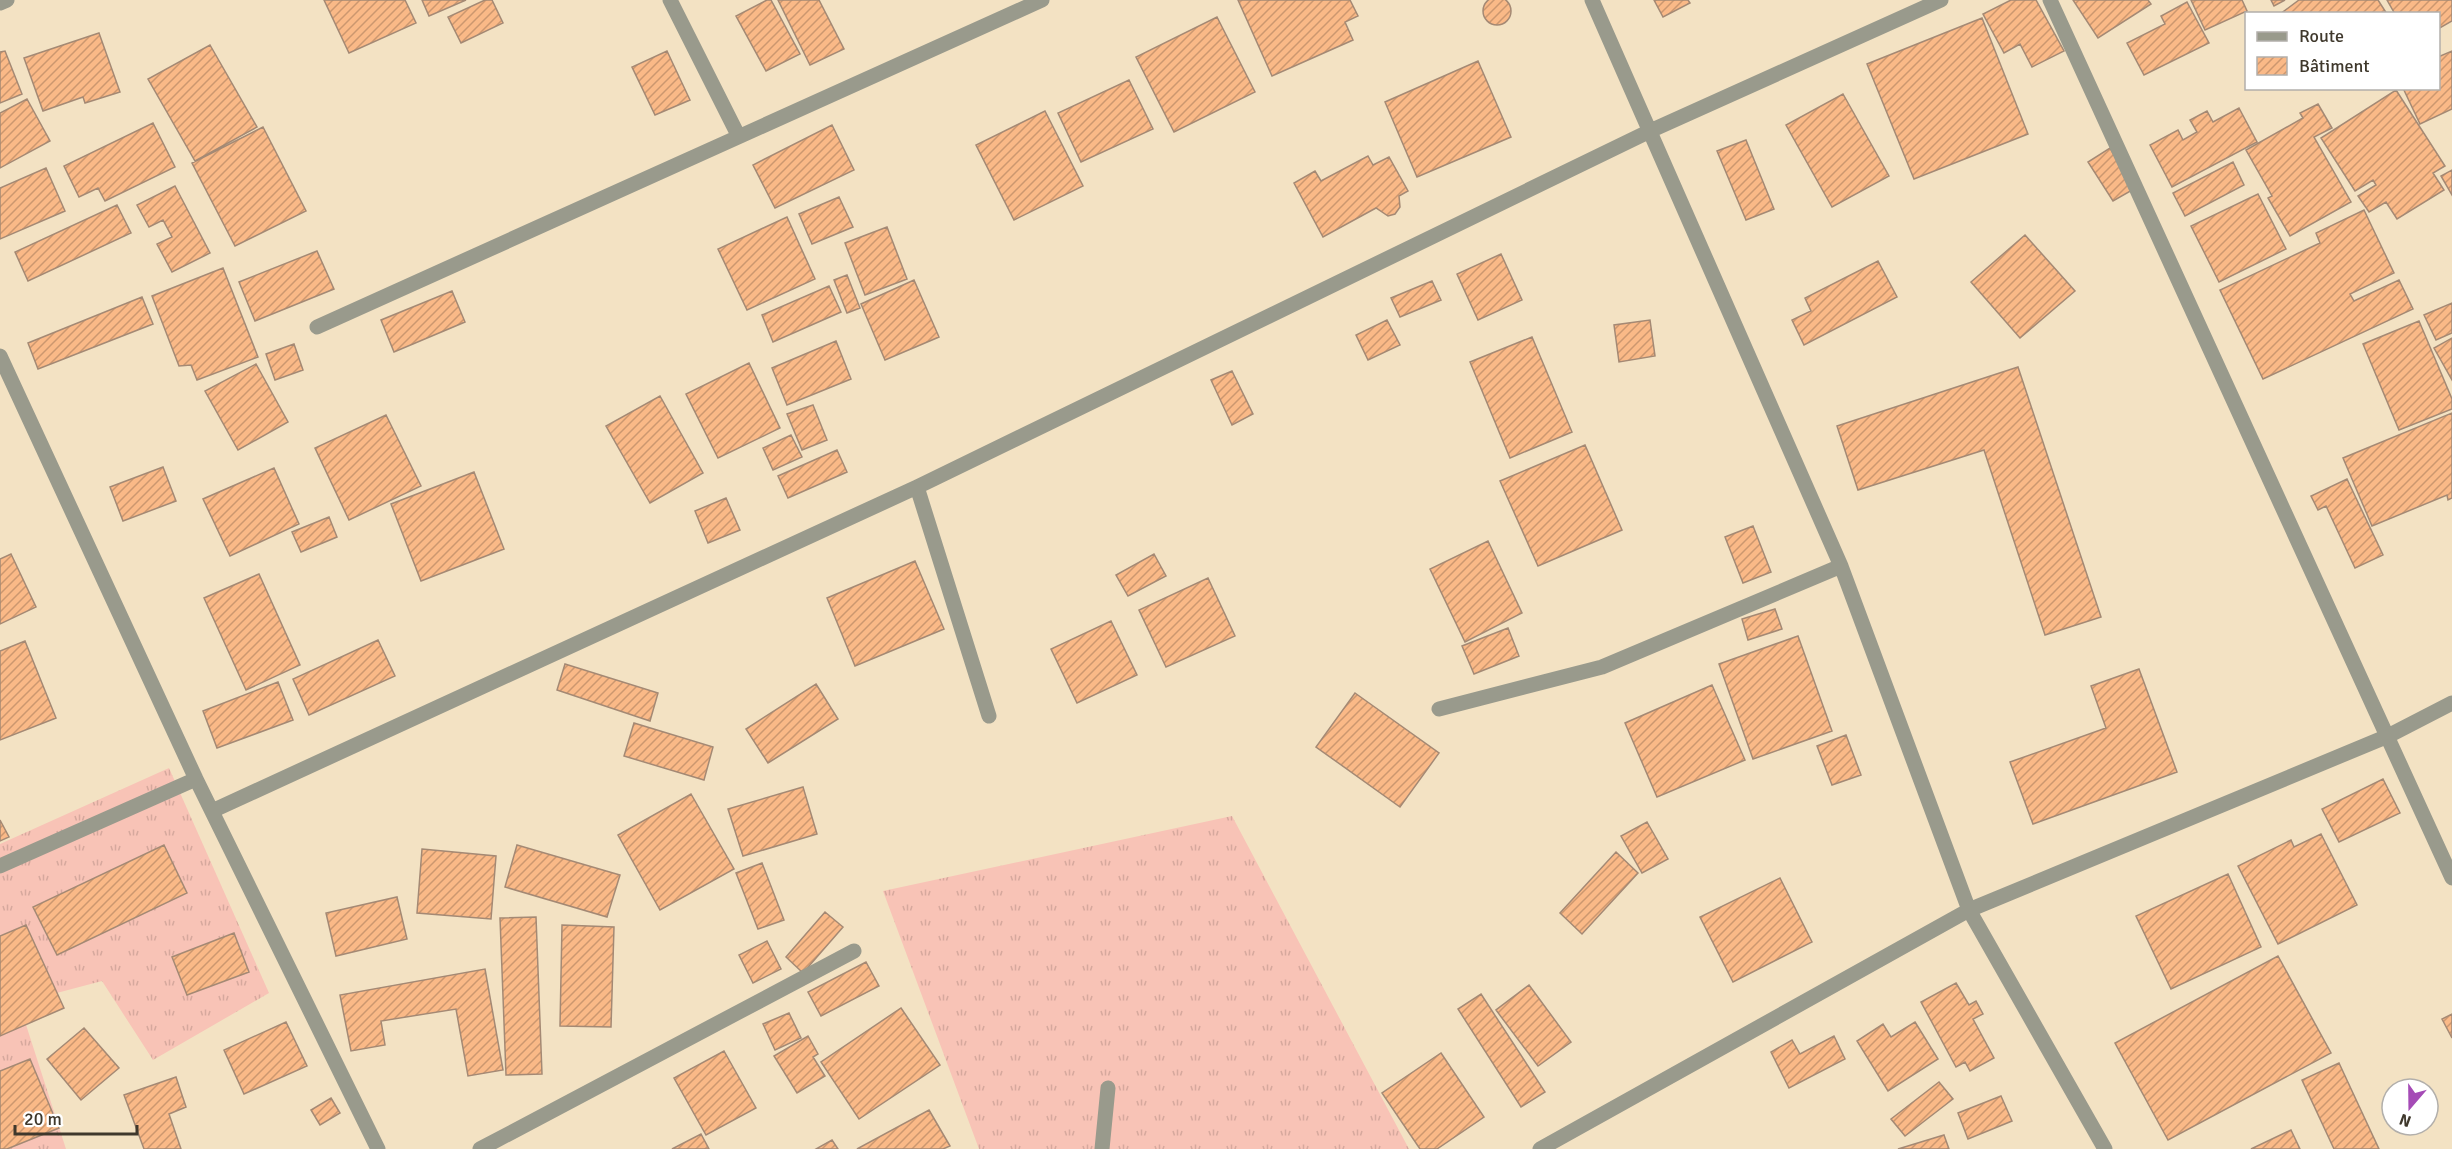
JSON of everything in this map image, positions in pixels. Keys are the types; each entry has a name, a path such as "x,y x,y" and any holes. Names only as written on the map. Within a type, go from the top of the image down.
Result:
{"street":[{"path":"0,3 6,0"},
{"path":"670,0 738,135"},
{"path":"317,327 738,135 1042,0"},
{"path":"1592,0 1841,566 1969,910 2105,1149"},
{"path":"212,811 917,487 1650,132 1941,0"},
{"path":"2050,0 2452,878"},
{"path":"0,356 196,779 378,1149"},
{"path":"917,487 989,716"},
{"path":"1439,709 1602,667 1841,566"},
{"path":"1540,1149 1969,910 2388,736 2452,702"},
{"path":"0,866 196,779"},
{"path":"480,1149 854,951"},
{"path":"1102,1149 1108,1088"}],"green space":[{"path":"169,768 269,993 153,1060 102,981 19,1003 66,1149 0,1149 0,844"},
{"path":"1232,816 1409,1149 979,1149 883,891"}],"building":[{"path":"1490,-1 1504,-1 1510,6 1510,16 1502,24 1492,24 1484,16 1484,6"},
{"path":"324,0 405,0 416,23 349,53"},
{"path":"422,0 466,0 429,16"},
{"path":"485,0 492,0 503,23 461,43 448,17"},
{"path":"771,0 800,54 766,71 736,16"},
{"path":"778,0 819,0 844,49 810,65"},
{"path":"1238,0 1350,0 1358,16 1345,22 1353,40 1272,76"},
{"path":"1654,0 1688,0 1690,3 1663,17"},
{"path":"2011,0 2036,0 2064,51 2032,67 2020,44 2004,53 1983,14"},
{"path":"2073,0 2148,0 2151,4 2098,38"},
{"path":"2191,0 2242,0 2247,11 2205,30"},
{"path":"2271,0 2285,0 2274,6"},
{"path":"2299,0 2378,0 2386,12 2283,12"},
{"path":"2387,0 2452,0 2452,21 2440,28 2440,12 2394,12"},
{"path":"2187,2 2209,43 2144,75 2127,43 2165,24 2161,16"},
{"path":"1217,17 1255,92 1174,132 1136,57"},
{"path":"1982,18 2028,134 1914,179 1867,64"},
{"path":"99,33 120,92 85,103 83,97 43,111 24,58"},
{"path":"210,45 257,127 195,161 148,79"},
{"path":"5,51 22,94 0,103 0,52"},
{"path":"667,51 690,100 655,115 632,67"},
{"path":"2452,51 2452,109 2420,124 2404,90 2440,90 2440,56"},
{"path":"1478,61 1511,137 1417,177 1385,102"},
{"path":"1129,80 1153,129 1081,162 1058,113"},
{"path":"2396,90 2445,166 2433,173 2444,190 2397,219 2386,202 2369,212 2358,196 2376,185 2373,180 2355,191 2321,138"},
{"path":"1843,94 1889,176 1832,207 1786,125"},
{"path":"27,99 50,141 0,168 0,113"},
{"path":"2318,104 2332,128 2314,137 2351,202 2290,236 2268,198 2272,196 2246,150 2303,118 2300,113"},
{"path":"2239,108 2257,142 2172,187 2150,145 2178,130 2183,140 2197,132 2190,120 2207,111 2213,122"},
{"path":"1045,111 1083,186 1014,220 976,145"},
{"path":"153,123 175,167 105,201 98,188 79,197 64,166"},
{"path":"832,125 854,170 775,208 753,165"},
{"path":"263,127 306,211 235,246 192,163"},
{"path":"1746,140 1774,209 1746,220 1717,151"},
{"path":"2110,148 2134,189 2113,201 2088,162"},
{"path":"1368,156 1373,165 1389,157 1408,191 1399,196 1400,207 1395,214 1388,216 1376,208 1323,237 1294,183 1315,171 1321,181"},
{"path":"2233,162 2244,185 2185,216 2173,193"},
{"path":"46,168 65,211 0,239 0,188"},
{"path":"2452,170 2452,195 2441,176"},
{"path":"175,186 210,253 172,272 157,244 172,237 163,220 149,227 137,205"},
{"path":"2258,194 2286,249 2219,282 2191,226"},
{"path":"839,197 853,227 812,244 799,214"},
{"path":"117,205 131,233 28,281 15,252"},
{"path":"2364,210 2394,273 2350,294 2354,301 2399,280 2413,309 2263,379 2220,290 2320,243 2316,233"},
{"path":"787,217 815,279 747,310 718,249"},
{"path":"887,227 907,279 865,295 845,243"},
{"path":"2025,235 2075,291 2020,338 1971,282"},
{"path":"317,251 334,289 255,321 239,282"},
{"path":"1501,254 1522,300 1478,320 1457,274"},
{"path":"1878,261 1897,297 1804,345 1792,320 1811,311 1805,298"},
{"path":"223,268 258,357 197,380 191,365 179,366 152,296"},
{"path":"847,275 860,308 847,313 834,280"},
{"path":"914,280 939,337 885,360 861,304"},
{"path":"1432,281 1441,300 1400,317 1391,298"},
{"path":"829,286 841,312 773,342 762,315"},
{"path":"452,291 465,322 394,352 381,320"},
{"path":"142,297 153,324 38,369 28,343"},
{"path":"2452,303 2452,333 2436,340 2424,315"},
{"path":"1387,320 1400,345 1368,360 1356,335"},
{"path":"1650,320 1655,356 1619,362 1614,325"},
{"path":"2419,321 2452,399 2452,409 2399,430 2363,344"},
{"path":"1532,337 1572,432 1510,458 1470,362"},
{"path":"2452,338 2452,380 2434,348"},
{"path":"836,341 851,379 787,405 772,368"},
{"path":"294,344 303,370 275,380 266,354"},
{"path":"749,363 780,428 718,458 686,394"},
{"path":"256,364 288,422 238,450 205,391"},
{"path":"2018,367 2101,617 2045,635 1984,450 1858,490 1837,426"},
{"path":"1232,371 1253,414 1232,425 1211,380"},
{"path":"660,396 703,473 650,503 606,426"},
{"path":"813,405 827,440 802,450 787,414"},
{"path":"2452,413 2452,498 2448,500 2447,495 2372,526 2343,458"},
{"path":"386,415 421,486 349,520 315,448"},
{"path":"791,435 802,457 773,470 763,448"},
{"path":"1585,445 1622,530 1538,566 1500,481"},
{"path":"837,450 847,472 788,498 778,476"},
{"path":"163,467 176,501 123,521 110,487"},
{"path":"274,468 299,524 230,556 203,499"},
{"path":"474,472 504,549 421,581 391,504"},
{"path":"2347,479 2383,555 2355,568 2326,506 2318,510 2311,496"},
{"path":"726,498 740,530 708,543 695,511"},
{"path":"329,517 337,537 301,552 292,532"},
{"path":"1753,526 1771,572 1743,583 1725,537"},
{"path":"1488,541 1522,613 1465,642 1430,569"},
{"path":"11,554 36,607 0,624 0,559"},
{"path":"1154,554 1166,576 1128,596 1116,575"},
{"path":"915,561 944,629 855,666 827,598"},
{"path":"259,574 300,665 246,690 204,598"},
{"path":"1208,578 1235,636 1166,667 1139,610"},
{"path":"1775,609 1782,629 1748,640 1742,619"},
{"path":"1111,621 1137,675 1077,703 1051,649"},
{"path":"1508,628 1519,656 1474,674 1462,646"},
{"path":"1798,636 1832,731 1753,759 1719,664"},
{"path":"378,640 395,676 309,715 293,679"},
{"path":"25,641 56,718 0,740 0,651"},
{"path":"565,664 658,693 650,721 557,690"},
{"path":"2139,669 2177,772 2033,824 2010,762 2106,728 2091,686"},
{"path":"278,682 293,720 217,748 203,711"},
{"path":"816,684 838,719 768,763 746,729"},
{"path":"1712,685 1745,760 1657,797 1625,723"},
{"path":"1355,693 1439,753 1400,807 1316,747"},
{"path":"634,723 713,747 704,780 624,756"},
{"path":"1846,735 1861,775 1832,785 1817,746"},
{"path":"2383,779 2400,813 2339,842 2322,809"},
{"path":"803,787 817,834 743,856 728,809"},
{"path":"691,794 734,869 660,910 618,835"},
{"path":"0,820 9,837 0,841"},
{"path":"1647,822 1668,859 1642,873 1621,836"},
{"path":"2321,834 2357,905 2278,944 2238,866 2291,840 2294,847"},
{"path":"164,845 187,893 57,955 33,907"},
{"path":"517,845 620,875 607,917 505,887"},
{"path":"422,849 496,856 491,919 417,913"},
{"path":"1616,852 1638,873 1582,934 1560,913"},
{"path":"762,863 784,920 758,929 736,873"},
{"path":"2228,874 2261,947 2171,989 2136,916"},
{"path":"1780,878 1812,942 1733,982 1700,917"},
{"path":"397,897 407,939 336,956 326,913"},
{"path":"825,912 843,927 803,973 786,957"},
{"path":"536,917 542,1074 506,1075 500,918"},
{"path":"26,925 64,1008 0,1036 0,936"},
{"path":"562,925 614,927 611,1027 560,1026"},
{"path":"234,933 249,972 187,995 172,957"},
{"path":"767,941 781,969 753,983 739,955"},
{"path":"2278,956 2331,1053 2168,1140 2115,1043"},
{"path":"866,962 879,986 821,1016 808,992"},
{"path":"485,969 503,1070 468,1076 456,1009 381,1021 385,1045 351,1051 340,995"},
{"path":"1956,983 1969,1005 1976,1001 1983,1014 1973,1019 1994,1058 1970,1071 1965,1062 1956,1067 1921,1002"},
{"path":"1529,985 1571,1042 1538,1066 1496,1010"},
{"path":"1481,994 1545,1092 1521,1107 1458,1009"},
{"path":"901,1008 940,1065 859,1119 821,1062"},
{"path":"789,1013 801,1038 775,1050 763,1024"},
{"path":"2452,1014 2452,1038 2442,1019"},
{"path":"286,1022 307,1066 244,1094 224,1050"},
{"path":"1915,1022 1938,1059 1888,1091 1857,1041 1883,1024 1891,1037"},
{"path":"84,1028 119,1068 81,1100 47,1059"},
{"path":"808,1036 818,1054 813,1057 825,1076 797,1093 774,1056"},
{"path":"1834,1036 1845,1059 1789,1088 1771,1052 1792,1040 1800,1054"},
{"path":"724,1051 756,1108 706,1135 674,1078"},
{"path":"1441,1053 1484,1117 1437,1149 1420,1149 1382,1093"},
{"path":"30,1059 59,1128 7,1149 0,1149 0,1071"},
{"path":"2339,1063 2379,1149 2334,1149 2302,1080"},
{"path":"176,1077 186,1107 169,1114 181,1149 144,1149 124,1095"},
{"path":"1939,1082 1953,1099 1905,1136 1891,1119"},
{"path":"2001,1096 2012,1121 1968,1139 1958,1113"},
{"path":"331,1098 340,1113 320,1125 311,1110"},
{"path":"929,1110 950,1146 943,1149 857,1149"},
{"path":"2291,1130 2300,1149 2251,1149"},
{"path":"701,1134 709,1149 672,1149"},
{"path":"1944,1135 1949,1149 1898,1149"},
{"path":"832,1140 838,1149 816,1149"}]}
